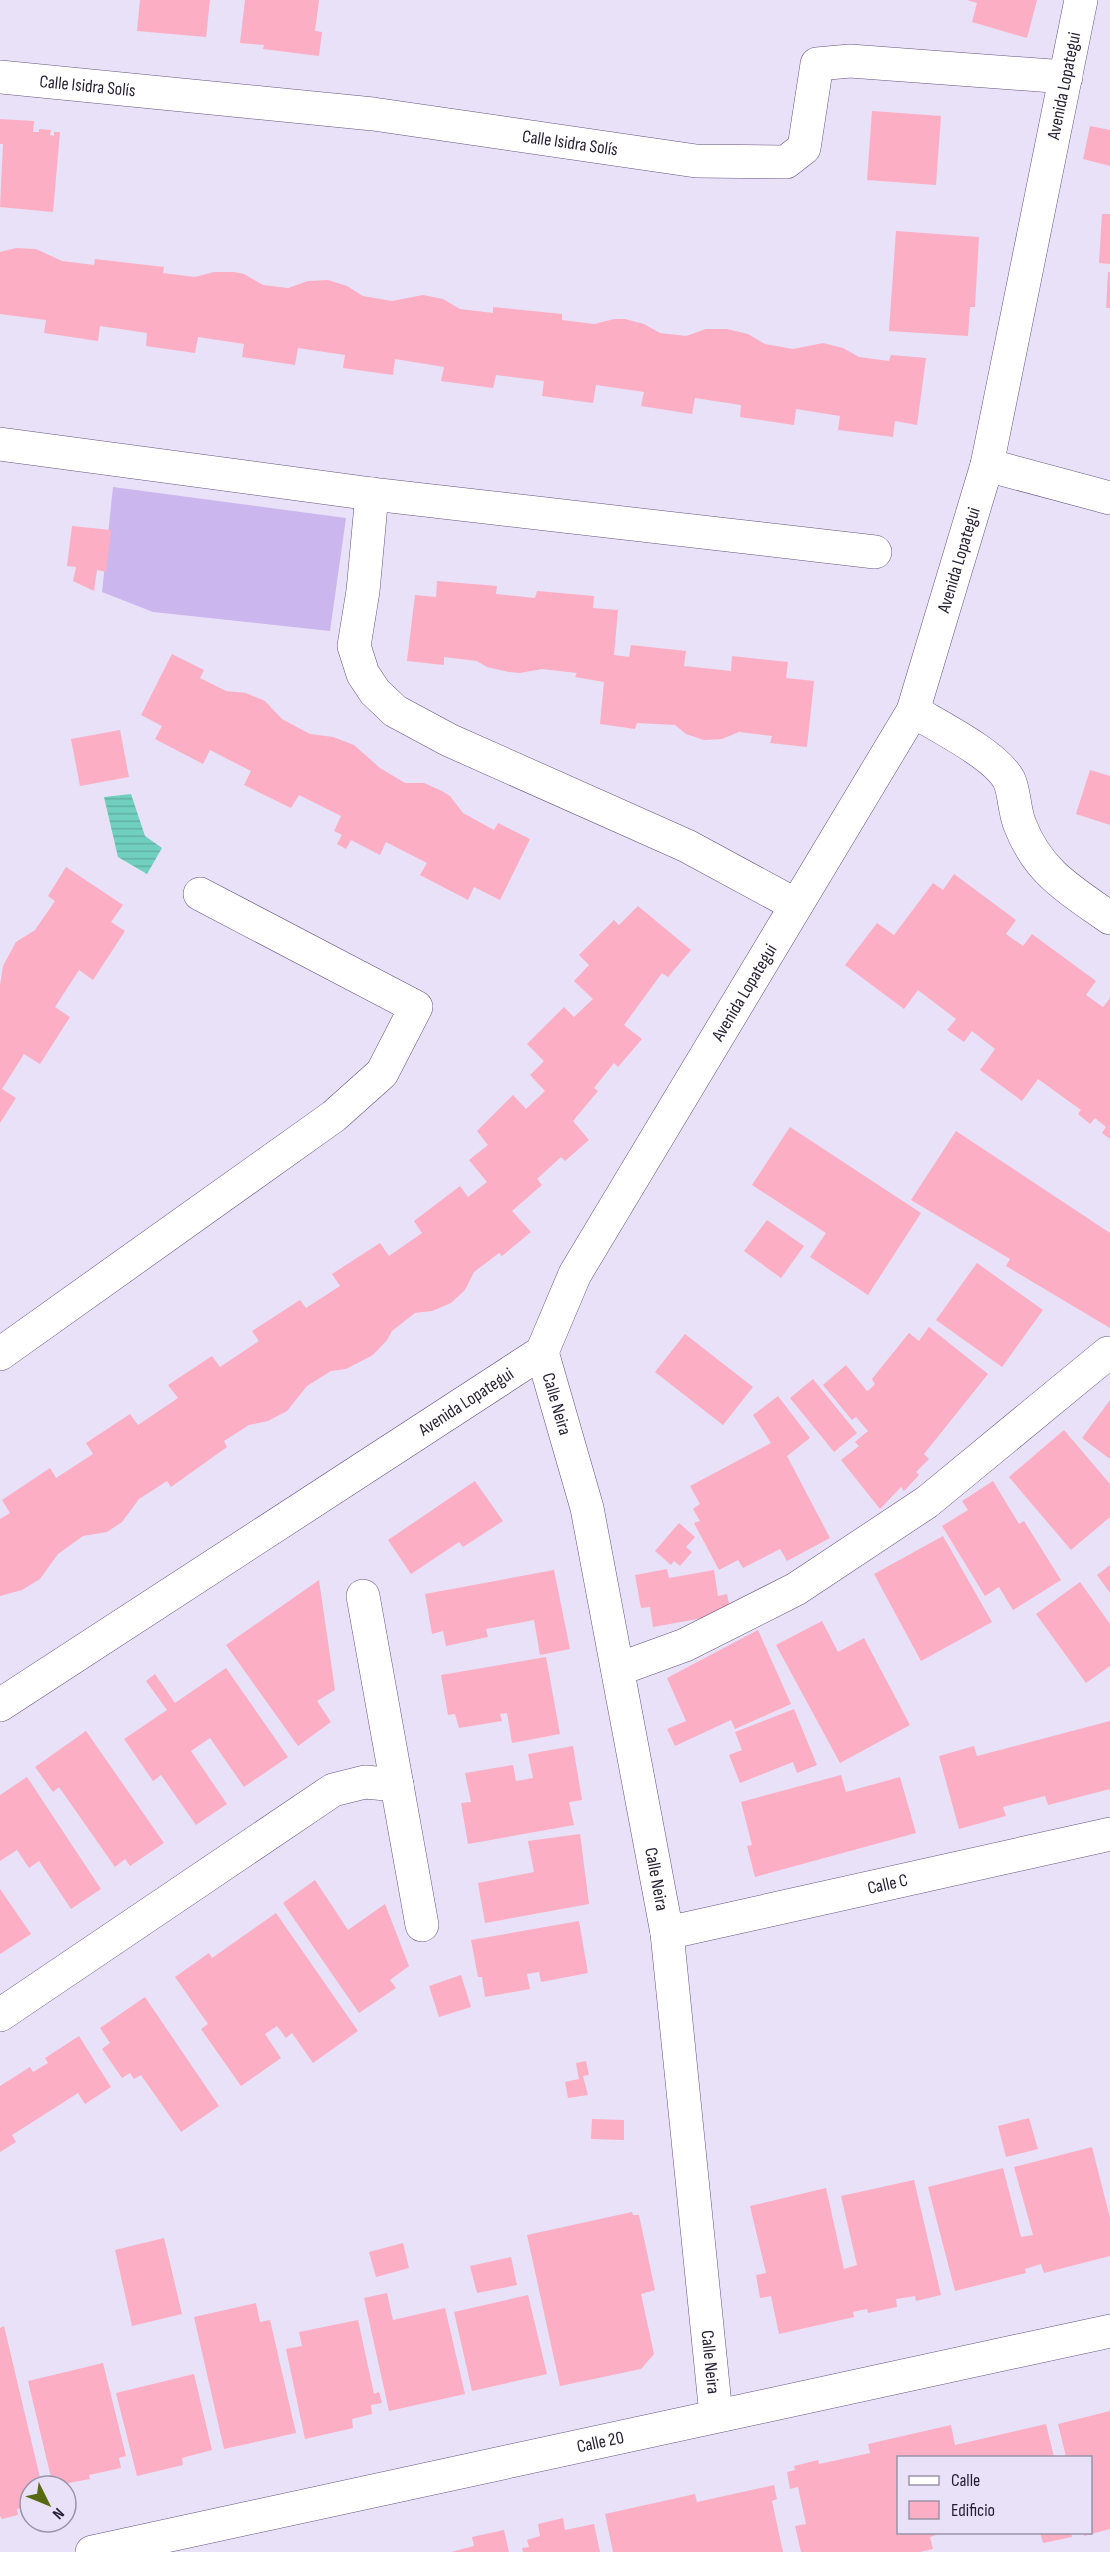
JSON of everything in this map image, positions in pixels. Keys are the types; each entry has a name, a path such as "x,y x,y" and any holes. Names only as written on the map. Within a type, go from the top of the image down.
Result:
{"street":[{"name":"Avenida Lopategui","path":"0,1705 542,1352 575,1274 913,711 987,465 1081,0"},
{"name":"Calle Isidra Solís","path":"0,77 373,114 696,161 786,162 804,148 818,64 850,61 1066,77"},
{"path":"0,444 372,494 875,552"},
{"path":"987,465 1110,498"},
{"path":"372,494 363,591 354,646 363,674 375,692 395,711 448,740 687,846 796,905"},
{"path":"913,711 989,758 1009,780 1018,820 1028,846 1054,878 1110,918"},
{"path":"0,1354 334,1116 382,1073 416,1007 200,894"},
{"name":"Calle Neira","path":"542,1352 587,1508 667,1933 716,2415"},
{"path":"619,1670 685,1645 796,1589 927,1502 1108,1353"},
{"path":"363,1596 422,1925"},
{"path":"0,2015 333,1790 365,1782 397,1785"},
{"name":"Calle C","path":"667,1933 1110,1834"},
{"name":"Calle 20","path":"92,2552 173,2543 716,2415 1110,2331"}],"shaded area":[{"path":"113,487 346,518 330,631 153,612 102,592"},
{"path":"131,794 145,836 162,848 147,874 118,857 104,797"}],"building":[{"path":"140,0 210,0 206,37 137,31"},
{"path":"245,0 319,0 315,31 322,32 319,56 263,49 264,45 240,43"},
{"path":"967,0 1037,0 1027,38 972,22 977,3"},
{"path":"872,111 941,116 936,185 867,180"},
{"path":"0,119 34,121 33,132 39,132 39,129 51,130 50,135 54,136 54,132 60,132 53,212 0,207 3,144 0,144"},
{"path":"1090,126 1110,130 1110,166 1083,159"},
{"path":"1102,214 1110,214 1110,264 1099,263"},
{"path":"896,231 979,237 975,307 970,307 968,336 889,331"},
{"path":"16,248 36,249 62,261 94,265 95,259 164,267 163,273 195,277 214,272 234,272 244,274 263,285 288,288 308,281 328,280 347,286 363,296 392,301 423,295 443,299 460,309 493,313 493,307 562,314 562,320 594,324 625,319 644,324 660,333 686,336 706,329 727,329 748,334 765,344 793,349 823,343 843,348 859,357 889,361 891,355 926,358 917,425 895,421 893,437 838,430 840,416 796,409 794,425 740,417 741,405 695,398 692,414 641,406 644,392 596,385 593,403 542,396 544,381 496,375 493,388 441,381 444,367 395,359 393,375 343,368 345,355 298,348 295,365 242,357 244,344 198,337 195,353 146,346 147,333 100,326 98,341 44,333 46,320 0,314 0,252"},
{"path":"1108,272 1110,272 1110,308 1106,308"},
{"path":"72,526 111,530 106,572 97,570 94,591 73,581 76,567 67,566"},
{"path":"437,581 497,586 496,594 535,598 537,591 594,596 593,608 618,610 614,655 629,657 631,645 686,651 684,666 731,671 732,656 788,662 786,678 814,681 807,747 770,743 772,736 739,732 722,739 704,740 686,734 675,725 637,723 635,729 600,724 604,682 575,677 577,673 542,669 520,673 509,672 487,667 477,661 444,657 444,665 407,661 415,595 436,597"},
{"path":"172,654 204,670 200,678 226,691 246,693 265,701 282,719 310,734 333,737 354,745 380,768 405,783 424,783 442,791 450,796 463,813 494,830 498,823 530,839 500,900 474,887 468,900 420,875 427,863 386,842 380,855 351,840 346,849 337,844 342,835 334,831 341,816 299,795 291,808 244,785 251,771 210,750 203,764 155,739 162,726 141,715"},
{"path":"120,730 129,777 80,786 71,739"},
{"path":"1090,770 1110,776 1110,825 1076,814"},
{"path":"66,867 123,905 111,922 125,931 93,980 79,970 55,1007 70,1017 40,1064 24,1054 2,1089 16,1098 0,1123 0,985 3,966 16,942 35,930 55,901 48,896"},
{"path":"954,874 1016,920 1006,934 1023,946 1032,934 1096,981 1086,995 1103,1007 1110,998 1110,1139 1102,1133 1106,1127 1095,1118 1090,1124 1078,1114 1081,1110 1038,1079 1022,1101 980,1070 995,1049 972,1031 964,1042 947,1030 956,1019 918,990 904,1009 845,965 877,923 894,935 933,883 943,890"},
{"path":"638,906 691,950 668,977 662,973 624,1025 642,1039 618,1067 614,1063 594,1088 598,1091 573,1121 589,1140 565,1161 561,1157 537,1179 542,1185 512,1211 531,1232 502,1256 499,1253 474,1272 465,1290 451,1303 432,1311 415,1313 392,1331 373,1355 346,1369 331,1371 307,1386 287,1411 268,1421 249,1425 224,1441 227,1447 171,1487 167,1481 139,1499 122,1522 107,1532 83,1536 58,1554 40,1579 22,1590 0,1596 0,1519 10,1513 2,1500 50,1468 56,1478 93,1454 86,1443 130,1414 138,1425 178,1398 168,1385 212,1356 220,1367 259,1341 252,1331 300,1300 306,1308 340,1286 332,1274 380,1243 389,1256 422,1233 414,1221 460,1186 468,1197 487,1182 469,1160 488,1145 477,1131 513,1095 526,1109 545,1091 530,1075 544,1061 527,1044 564,1007 574,1017 593,999 574,981 589,965 579,955 614,920 619,925"},
{"path":"790,1127 921,1213 868,1295 810,1257 826,1233 752,1185"},
{"path":"956,1131 1110,1233 1110,1328 1006,1266 1010,1259 911,1200"},
{"path":"767,1220 804,1246 781,1278 744,1251"},
{"path":"977,1263 1043,1310 1002,1367 936,1320"},
{"path":"929,1327 988,1374 924,1454 929,1459 916,1472 919,1475 904,1491 901,1487 880,1509 841,1460 859,1446 855,1442 868,1431 856,1417 852,1420 823,1385 846,1365 867,1391 869,1390 875,1384 872,1379 909,1333 919,1341"},
{"path":"685,1334 753,1387 723,1425 655,1372"},
{"path":"813,1379 857,1433 834,1452 790,1398"},
{"path":"778,1396 810,1438 787,1456 830,1538 787,1561 780,1549 743,1568 738,1560 719,1570 694,1523 700,1521 693,1509 700,1504 690,1486 771,1443 753,1415"},
{"path":"1110,1400 1110,1459 1082,1438"},
{"path":"1064,1430 1110,1484 1110,1517 1071,1550 1009,1477"},
{"path":"475,1481 503,1521 463,1547 459,1542 411,1574 388,1540"},
{"path":"993,1481 1019,1524 1024,1521 1061,1580 1013,1610 999,1587 985,1596 942,1526 968,1510 962,1501"},
{"path":"679,1523 695,1537 686,1547 692,1552 680,1566 674,1561 671,1565 655,1551"},
{"path":"943,1536 992,1622 921,1661 874,1574"},
{"path":"1110,1565 1110,1593 1097,1575"},
{"path":"667,1569 669,1578 714,1570 718,1596 727,1594 731,1613 653,1627 650,1607 641,1608 635,1575"},
{"path":"554,1570 570,1649 540,1655 534,1620 486,1629 488,1637 446,1646 443,1631 432,1634 425,1594"},
{"path":"319,1580 335,1690 317,1701 331,1722 298,1746 226,1645"},
{"path":"1080,1582 1110,1624 1110,1666 1086,1683 1036,1614"},
{"path":"822,1621 838,1652 864,1638 910,1725 840,1763 776,1645"},
{"path":"758,1630 791,1704 735,1729 731,1720 675,1746 667,1729 686,1721 667,1678"},
{"path":"546,1657 560,1734 512,1743 507,1713 500,1714 502,1721 459,1728 455,1714 448,1715 441,1675"},
{"path":"226,1668 288,1757 244,1787 210,1738 191,1751 227,1804 196,1825 161,1775 153,1781 124,1739 167,1710 146,1681 155,1674 175,1703"},
{"path":"794,1709 817,1765 797,1773 793,1762 740,1783 729,1755 742,1750 735,1732"},
{"path":"1110,1721 1110,1789 1048,1805 1045,1796 1003,1807 1006,1816 959,1829 939,1756 974,1746 977,1756"},
{"path":"86,1731 164,1843 130,1866 125,1859 115,1867 59,1787 53,1792 35,1767"},
{"path":"573,1746 582,1800 569,1802 574,1825 468,1844 461,1803 471,1802 465,1773 513,1765 516,1781 533,1778 528,1754"},
{"path":"841,1775 846,1792 900,1777 916,1833 755,1877 747,1846 752,1845 741,1802"},
{"path":"27,1777 101,1889 71,1909 39,1861 29,1868 17,1850 0,1861 0,1795"},
{"path":"580,1834 589,1904 485,1923 478,1883 534,1872 528,1841"},
{"path":"315,1880 348,1930 385,1904 409,1966 390,1980 396,1988 359,2013 283,1903"},
{"path":"0,1889 31,1934 0,1954"},
{"path":"276,1913 358,2031 313,2063 292,2033 286,2038 277,2026 265,2034 281,2058 241,2086 201,2029 208,2024 175,1977 209,1953 212,1958"},
{"path":"579,1921 588,1973 541,1982 539,1972 527,1974 530,1989 485,1997 482,1977 478,1977 471,1940"},
{"path":"461,1975 471,2007 439,2017 429,1986"},
{"path":"145,1997 219,2106 181,2132 141,2075 134,2079 130,2073 122,2078 102,2049 110,2043 100,2028"},
{"path":"79,2036 111,2087 85,2104 78,2093 12,2135 16,2142 0,2152 0,2086 30,2067 33,2072 48,2063 45,2058"},
{"path":"586,2061 589,2075 583,2076 588,2095 568,2098 565,2082 579,2079 576,2063"},
{"path":"1029,2118 1038,2149 1006,2157 998,2126"},
{"path":"592,2119 624,2120 624,2140 591,2139"},
{"path":"1092,2147 1110,2218 1110,2256 1044,2273 1041,2264 1025,2269 1026,2273 955,2291 928,2187 1003,2168 1021,2237 1033,2235 1014,2167"},
{"path":"914,2180 941,2295 916,2301 915,2296 896,2299 897,2307 868,2313 867,2309 853,2312 854,2317 779,2334 771,2296 760,2298 756,2275 766,2273 750,2206 826,2188 844,2269 857,2265 841,2196"},
{"path":"632,2212 633,2215 639,2215 655,2290 641,2294 654,2354 641,2369 560,2386 527,2235"},
{"path":"164,2238 182,2314 132,2326 115,2250"},
{"path":"403,2243 409,2268 376,2277 369,2252"},
{"path":"511,2257 517,2285 477,2293 470,2266"},
{"path":"387,2293 393,2320 445,2308 465,2394 389,2411 364,2298"},
{"path":"528,2295 547,2374 472,2391 454,2312"},
{"path":"256,2303 260,2322 270,2320 296,2433 224,2449 194,2317"},
{"path":"358,2320 374,2394 379,2392 382,2403 371,2405 372,2414 352,2419 353,2428 305,2439 286,2349 302,2346 299,2332"},
{"path":"4,2326 39,2474 18,2474 18,2515 2,2519 0,2516 0,2328"},
{"path":"103,2363 126,2456 119,2458 121,2468 89,2475 90,2479 78,2481 78,2474 50,2474 28,2381"},
{"path":"194,2374 212,2450 182,2458 183,2465 137,2476 116,2393"},
{"path":"1110,2411 1110,2529 1092,2534 1092,2456 1066,2456 1058,2424"},
{"path":"1046,2424 1054,2456 897,2456 897,2534 939,2534 930,2537 933,2549 920,2552 801,2552 795,2526 806,2524 798,2487 790,2489 787,2472 795,2470 794,2466 818,2460 819,2464 870,2453 868,2444 951,2425 955,2445"},
{"path":"774,2485 777,2499 772,2501 783,2552 613,2552 605,2514 695,2494 697,2502"},
{"path":"563,2518 565,2530 594,2524 600,2552 523,2552 522,2548 529,2547 527,2540 540,2536 538,2524"},
{"path":"504,2530 509,2552 451,2552 474,2546 472,2537"},
{"path":"1041,2534 1071,2534 1072,2537 1043,2543"}]}
